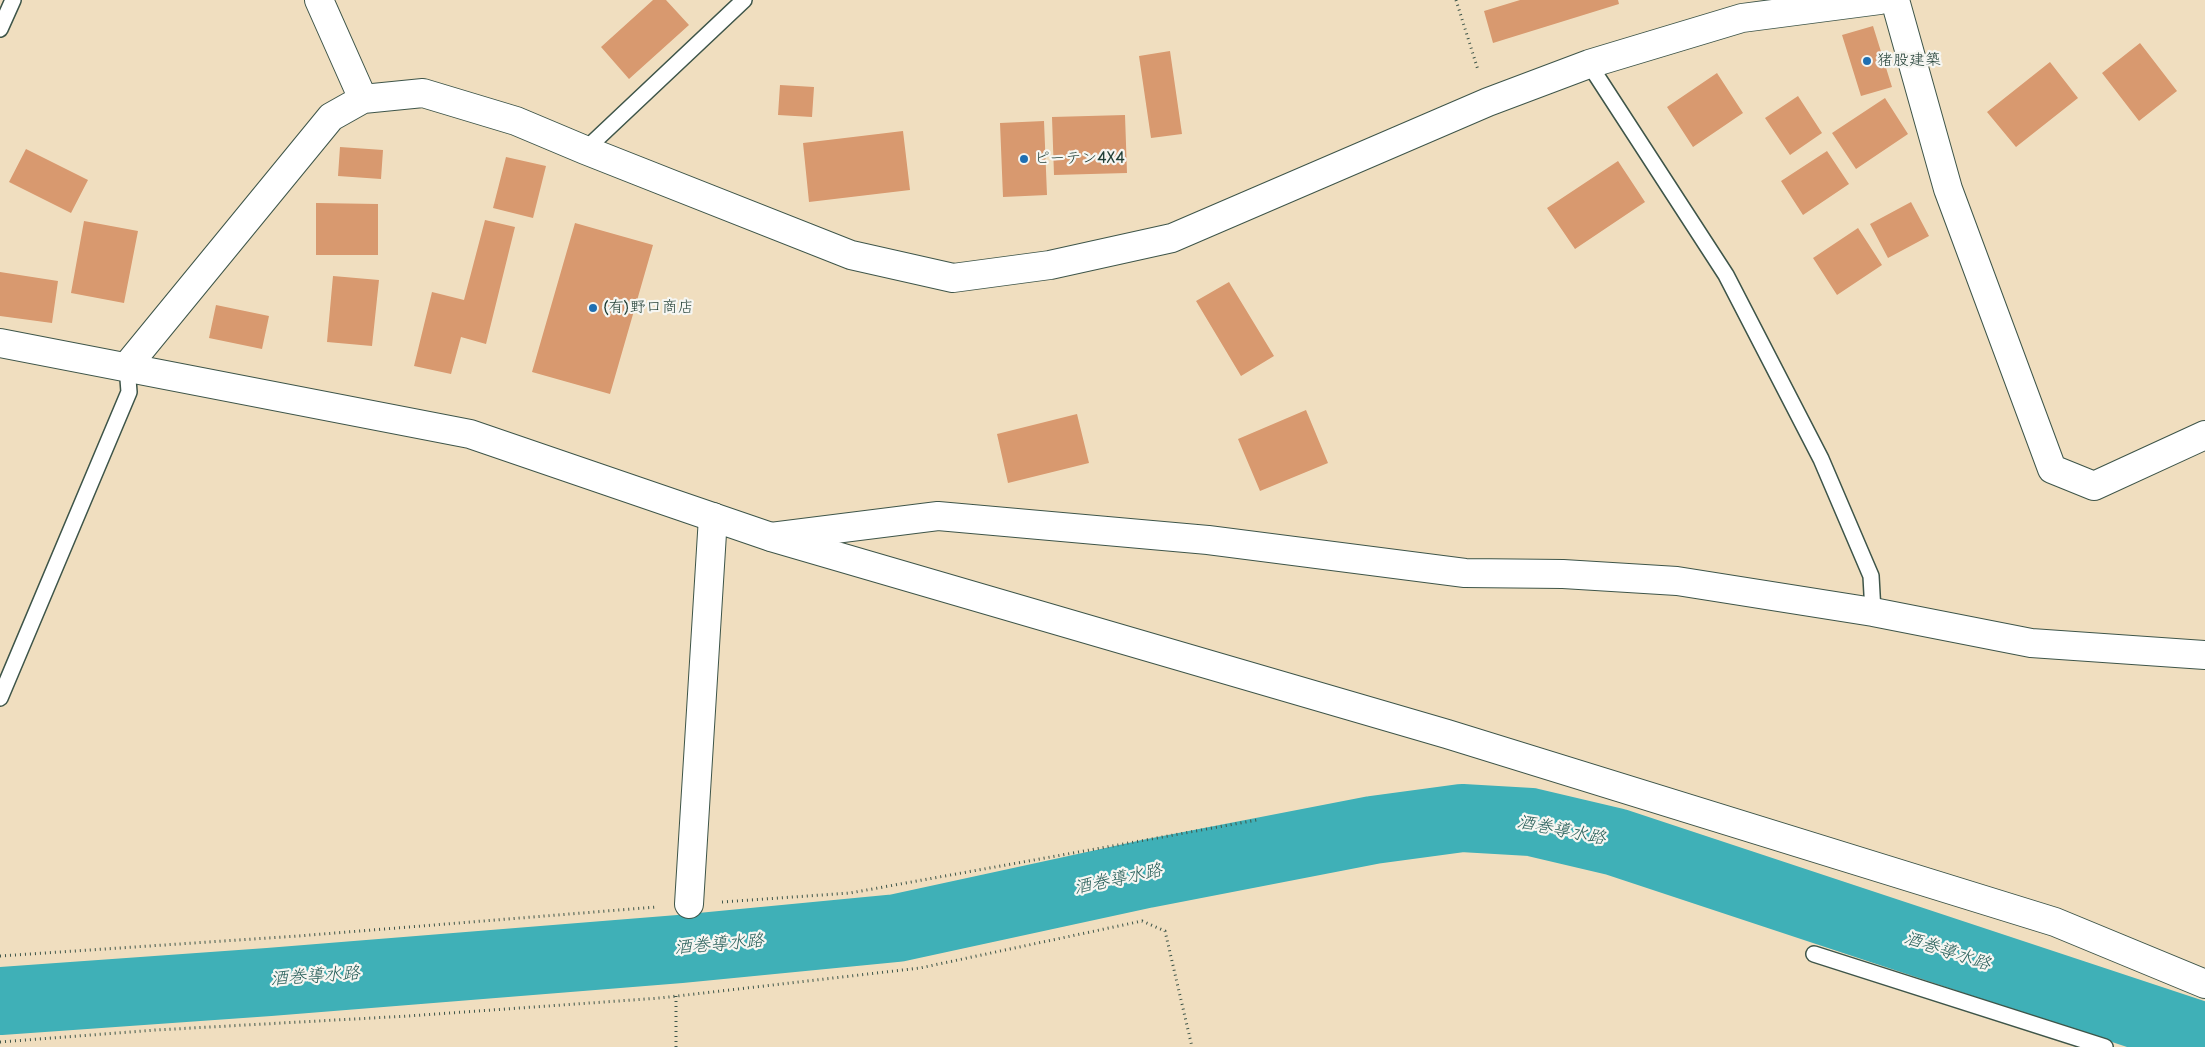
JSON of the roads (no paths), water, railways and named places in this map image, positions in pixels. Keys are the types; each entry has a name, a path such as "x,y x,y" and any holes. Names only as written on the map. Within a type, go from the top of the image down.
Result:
{"street":[{"path":"319,0 363,99"},
{"path":"127,366 331,117 363,99 423,93 516,120 584,150 851,255 953,278 1050,265 1172,238 1488,102 1589,64 1742,18 1880,0"},
{"path":"1895,0 1948,189 2052,469 2094,486 2205,435"},
{"path":"0,343 127,366 470,434 771,537 1448,734 2036,916 2205,984"},
{"path":"771,537 938,516 1208,540 1465,573 1563,574 1676,581 1873,612 2031,643 2205,655"},
{"path":"689,904 714,517"}],"lane":[{"path":"0,29 14,0"},
{"path":"584,150 744,0"},
{"path":"1589,64 1726,275 1821,459 1871,576 1873,612"},
{"path":"0,698 129,392 127,366"},
{"path":"1814,954 2105,1047"}],"waterway":[{"name":"酒巻導水路","path":"0,1001 269,982 680,949 897,928 1146,874 1373,830 1462,818 1531,822 1616,842 2205,1037"}],"place":[{"name":"猪股建築","path":"1867,61"},
{"name":"ピーテン4X4","path":"1024,159"},
{"name":"(有)野口商店","path":"593,308"}]}
